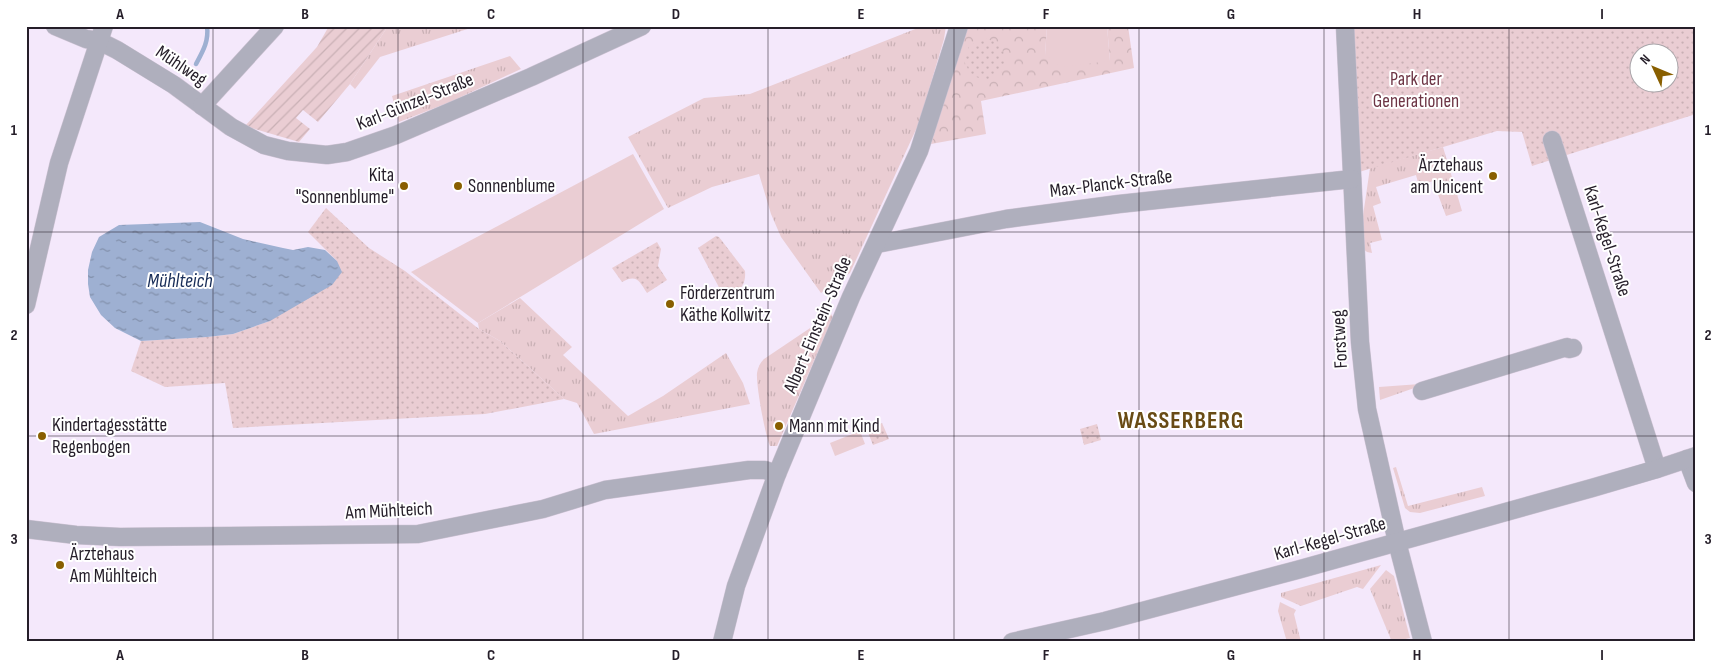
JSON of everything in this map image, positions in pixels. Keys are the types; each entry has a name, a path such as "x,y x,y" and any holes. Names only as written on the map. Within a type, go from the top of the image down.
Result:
{"street":[{"name":"Mühlweg","path":"55,26 86,39 102,34 117,50 174,85 202,106"},
{"path":"202,106 275,26"},
{"name":"Karl-Günzel-Straße","path":"202,106 231,127 264,145 308,154 327,155 347,152 396,135 531,77 642,26"},
{"name":"Albert-Einstein-Straße","path":"722,642 736,586 776,474 851,298 919,151 959,26"},
{"name":"Forstweg","path":"1345,26 1364,392 1397,542 1423,642"},
{"path":"26,305 59,164 102,34"},
{"name":"Karl-Kegel-Straße","path":"1552,140 1657,469"},
{"name":"Max-Planck-Straße","path":"877,244 1006,219 1128,203 1352,179"},
{"path":"1422,390 1567,347 1569,349 1573,348"},
{"path":"1691,457 1696,482"},
{"name":"Karl-Kegel-Straße","path":"1012,642 1174,603 1517,510 1657,469 1691,457"},
{"name":"Am Mühlteich","path":"26,529 76,535 120,537 418,534 543,509 605,490 749,470 765,470 776,474"}],"green space":[{"path":"329,26 388,26 350,84 318,122 303,110 296,118 310,129 299,142 245,126 317,47"},
{"path":"388,26 477,26 380,57 355,89 350,84"},
{"path":"923,26 946,26 944,39 919,123 850,273 821,293 781,237 771,214 759,174 712,187 668,208 628,137 704,98 750,94"},
{"path":"966,26 1047,26 1045,55 1110,61 1107,26 1128,26 1134,68 981,101 986,134 931,144"},
{"path":"1047,26 1107,26 1110,61 1062,67 1045,55"},
{"name":"Park der Generationen","path":"1350,26 1696,26 1696,114 1532,166 1522,132 1497,131 1359,172"},
{"path":"984,38 999,43 1006,58 1001,73 987,81 971,75 964,61 969,46"},
{"path":"510,56 521,69 450,102 399,122 392,96"},
{"path":"1443,147 1462,211 1446,216 1433,181 1419,186 1416,175 1376,187 1381,203 1373,206 1382,240 1370,243 1372,253 1367,252 1362,248 1360,236 1370,168"},
{"path":"633,154 664,209 478,323 411,272"},
{"path":"326,208 369,248 405,271 479,329 500,341 564,399 485,414 233,428 225,383 165,387 131,371 141,341 233,334 270,321 337,261 308,232"},
{"path":"716,236 719,237 745,271 743,285 732,295 722,293 698,248"},
{"path":"657,242 661,249 658,266 667,280 647,293 637,280 631,279 622,282 612,268"},
{"path":"520,298 572,347 563,355 628,416 663,396 726,353 743,383 750,404 594,434 577,403 564,399 500,341 479,329 478,323"},
{"path":"831,314 833,317 777,446 770,446 763,421 758,388 757,373 759,365 764,359"},
{"path":"1420,384 1420,386 1380,400 1379,387"},
{"path":"882,423 889,439 873,445 867,430"},
{"path":"1097,424 1101,440 1084,445 1080,429"},
{"path":"860,431 865,444 835,456 830,443"},
{"path":"1396,467 1408,506 1482,487 1485,496 1420,513 1410,512 1405,508 1393,468"},
{"path":"1381,565 1363,589 1357,587 1301,606 1281,597 1281,593"},
{"path":"1386,570 1394,576 1410,638 1392,642 1370,589"},
{"path":"1280,602 1296,610 1294,614 1301,642 1287,642 1278,611"}],"water":[{"name":"Mühlteich","path":"200,222 243,239 283,248 293,250 308,247 325,250 337,261 342,272 332,285 270,321 233,334 141,341 115,328 101,315 90,297 88,270 92,252 99,237 119,225"}],"waterway":[{"path":"196,64 206,41 207,26"}],"place":[{"name":"Ärztehaus am Unicent","path":"1493,176"},
{"name":"Kita \"Sonnenblume\"","path":"404,186"},
{"name":"Sonnenblume","path":"458,186"},
{"name":"Förderzentrum Käthe Kollwitz","path":"670,304"},
{"name":"Mann mit Kind","path":"779,426"},
{"name":"Kindertagesstätte Regenbogen","path":"42,436"},
{"name":"Ärztehaus Am Mühlteich","path":"60,565"}],"district":[{"name":"WASSERBERG","path":"1181,420"}]}
